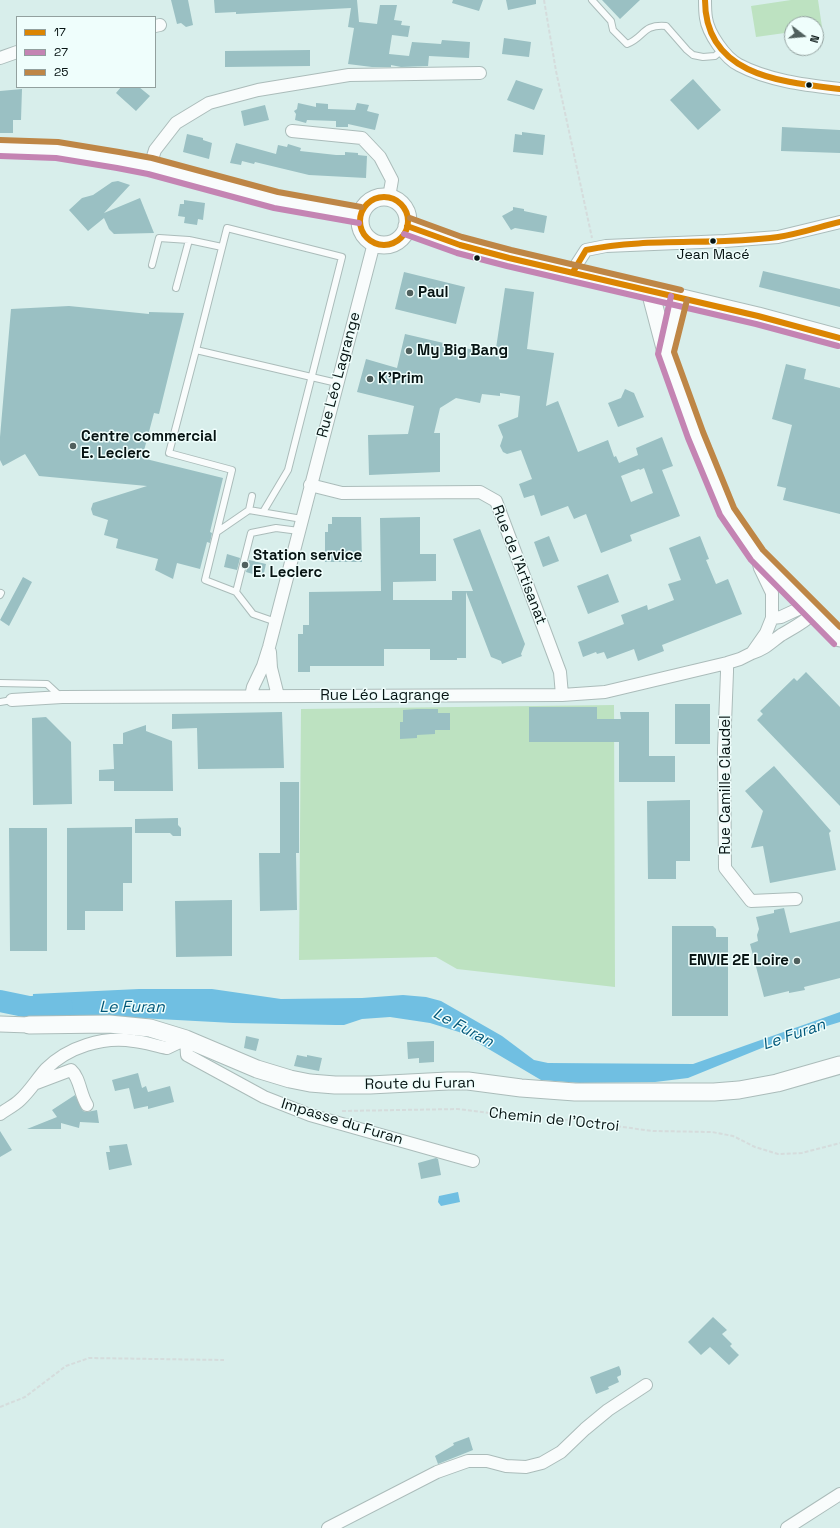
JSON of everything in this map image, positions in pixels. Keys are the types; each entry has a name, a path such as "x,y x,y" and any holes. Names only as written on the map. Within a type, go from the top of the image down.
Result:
{"main road":[{"path":"0,148 57,150 150,166 276,200 360,215"},
{"path":"389,197 402,205 406,212 407,226 404,233 393,243 374,243 365,236 362,230 360,215 363,208 374,198 389,197"},
{"path":"407,226 460,245 486,252 840,338"},
{"path":"650,291 666,352 696,435 727,512 757,555 840,638"},
{"path":"666,352 678,298"},
{"name":"Route du Furan","path":"30,1025 109,1024 150,1028 186,1039 257,1069 303,1082 335,1086 370,1086 454,1081 575,1092 714,1092 739,1090 777,1083 840,1065"}],"street":[{"path":"705,0 706,20 714,38 722,50 738,65 760,73 800,84 840,89"},
{"path":"0,58 16,52"},
{"path":"150,166 155,150 176,123 209,104 258,90 349,75 480,73"},
{"path":"292,131 362,138 380,157 392,180 389,197"},
{"path":"573,272 586,250 606,246 717,242 778,237 840,222"},
{"name":"Rue Léo Lagrange","path":"251,696 253,687 263,666 276,622 310,485 374,243"},
{"name":"Rue de l'Artisanat","path":"310,485 342,493 480,492 496,501 560,672 562,695"},
{"path":"752,653 766,633 772,618 772,593 760,568 757,555"},
{"path":"772,618 811,609"},
{"name":"Rue Léo Lagrange","path":"12,700 62,697 562,695 605,692 726,664 763,650 780,636 805,621 811,609"},
{"path":"269,647 271,668 278,696"},
{"name":"Rue Camille Claudel","path":"726,664 728,672 724,749 725,868 751,901 796,899"},
{"path":"0,1024 30,1025"},
{"path":"0,1114 20,1100 47,1068 70,1052 89,1043 108,1040 123,1040 167,1048 186,1039"},
{"name":"Impasse du Furan","path":"186,1039 187,1055 264,1097 310,1115 473,1161"},
{"path":"34,1084 71,1070 75,1074 83,1099 87,1105"},
{"path":"328,1528 437,1472 468,1461 526,1467 542,1462 561,1452 608,1410 646,1385"},
{"path":"787,1528 840,1494"}],"lane":[{"path":"592,0 611,21 613,30 627,44 636,41 646,30 656,25 666,26 687,50 694,55 703,57 714,56 722,50"},
{"path":"263,512 288,470 342,257 227,228 169,453 232,470 205,580 236,592 253,614 276,622"},
{"path":"152,265 159,238 189,240 222,247"},
{"path":"176,288 189,240"},
{"path":"196,350 337,383"},
{"path":"249,510 252,496"},
{"path":"217,532 249,510 302,519"},
{"path":"236,592 251,533 276,528 299,531"},
{"path":"0,683 47,684 62,697"},
{"path":"0,702 12,700"}],"path":[{"path":"544,0 556,71 594,249"},
{"name":"Chemin de l'Octroi","path":"340,1111 458,1109 506,1115 570,1120 653,1131 712,1132 732,1136 755,1147 778,1154 802,1153 840,1143"},
{"path":"0,1407 25,1397 66,1366 89,1358 224,1360"}],"green space":[{"path":"791,0 818,0 820,16 784,16 784,33 756,37 751,6"},
{"path":"614,705 615,987 457,969 436,957 299,960 301,709"}],"water":[{"path":"139,989 212,989 281,999 362,998 403,995 426,997 441,1001 502,1036 534,1060 548,1063 693,1064 840,1012 840,1022 784,1039 688,1078 655,1082 579,1083 541,1080 459,1032 430,1023 390,1017 362,1019 344,1025 336,1025 233,1023 102,1016 31,1017 33,994"},
{"path":"458,1192 460,1202 441,1206 438,1202 439,1196"}],"building":[{"path":"171,0 188,0 193,25 186,27 181,23 177,24"},
{"path":"214,0 357,0 359,22 377,24 380,5 397,5 394,20 402,21 401,25 410,26 408,37 392,35 389,54 409,56 412,42 441,44 442,40 470,42 469,58 429,56 428,66 401,67 391,65 391,67 372,67 348,64 354,28 348,27 351,8 236,14 236,12 215,13"},
{"path":"453,0 483,0 479,11 452,3"},
{"path":"506,0 536,0 536,4 508,10"},
{"path":"602,0 640,0 620,19"},
{"path":"504,38 531,42 529,57 502,54"},
{"path":"310,50 310,66 225,67 225,51"},
{"path":"693,79 721,110 698,130 670,100"},
{"path":"516,80 543,89 534,110 507,100"},
{"path":"120,88 140,88 150,96 136,111 116,93"},
{"path":"22,89 21,120 13,120 13,133 0,133 0,91"},
{"path":"298,103 316,107 316,103 328,104 328,109 355,110 357,103 369,105 367,111 379,114 375,130 348,124 348,127 336,127 336,121 307,120 306,123 295,120 296,114 294,111 297,109"},
{"path":"265,105 269,120 244,126 241,111"},
{"path":"782,127 840,130 840,153 781,151"},
{"path":"522,132 545,135 543,155 513,152 515,134 522,135"},
{"path":"187,134 203,138 203,140 212,143 209,159 183,152"},
{"path":"236,143 276,154 278,145 287,147 288,144 301,148 300,151 336,155 345,155 345,152 358,153 358,155 367,156 366,178 309,175 255,162 254,164 242,161 241,165 230,163"},
{"path":"118,181 130,185 104,213 140,198 154,233 114,234 109,229 104,218 88,231 69,210 82,198 93,195 112,182"},
{"path":"184,200 205,203 203,220 198,219 197,225 184,223 185,217 178,216 180,204 184,204"},
{"path":"513,207 547,216 544,233 515,228 511,230 502,216 513,210"},
{"path":"763,271 840,289 840,307 759,287"},
{"path":"404,272 465,287 456,324 395,309"},
{"path":"505,288 534,292 527,349 554,353 546,406 558,401 578,452 608,440 614,457 616,456 619,463 638,455 636,448 662,437 673,466 662,470 680,516 630,535 632,541 601,553 586,514 574,519 568,506 541,516 534,495 524,498 519,484 532,479 521,450 507,454 503,452 500,446 503,437 498,425 518,417 520,396 500,393 500,396 482,394 480,403 456,398 440,408 434,433 440,433 440,472 369,475 368,435 408,434 414,406 357,392 366,359 397,368 405,334 495,355","holes":["644,468 653,493 631,502 621,476"]},
{"name":"Centre commercial E. Leclerc","path":"69,306 149,314 149,312 184,313 159,414 154,413 142,458 223,478 210,532 212,533 210,543 207,542 200,569 177,563 173,579 155,570 158,559 116,548 118,539 104,535 108,520 93,515 91,509 93,503 147,486 39,476 25,454 3,466 0,460 0,437 11,309"},
{"path":"786,364 806,369 804,379 840,388 840,514 783,500 786,488 777,486 792,425 772,419"},
{"path":"625,389 634,393 644,417 618,427 608,403 621,398"},
{"path":"332,517 361,517 362,562 325,562 325,532 328,532 328,524 332,524"},
{"path":"420,517 420,554 436,554 436,581 393,582 393,600 452,600 452,591 473,591 453,539 480,529 525,644 521,654 522,656 502,664 501,661 491,657 466,592 466,658 457,658 457,660 430,660 430,649 384,649 384,666 310,666 310,672 298,672 298,634 303,634 303,625 309,625 309,592 381,591 380,518"},
{"path":"549,536 559,561 543,567 534,542"},
{"path":"700,536 709,559 706,560 716,584 728,579 742,614 662,645 664,651 638,661 634,649 607,659 604,652 597,654 596,652 583,657 578,642 624,624 621,615 647,605 648,610 674,600 668,584 681,580 669,548"},
{"path":"227,554 240,558 237,570 224,567"},
{"path":"249,560 266,564 263,577 246,572"},
{"path":"608,574 619,602 588,614 577,586"},
{"path":"23,577 32,582 9,626 0,620"},
{"path":"806,672 840,707 840,806 757,720 763,714 760,711 794,678 797,681"},
{"path":"675,704 710,704 710,744 675,744"},
{"path":"529,707 597,707 597,719 621,719 620,712 649,712 649,756 675,756 675,782 619,782 619,742 529,742"},
{"path":"438,709 438,713 450,713 450,730 435,730 435,734 417,735 417,738 400,739 400,722 403,722 403,710"},
{"path":"282,712 284,768 198,769 197,728 172,729 172,714"},
{"path":"46,717 71,742 72,804 33,805 32,718"},
{"path":"146,725 146,731 172,741 173,791 114,791 114,781 99,781 99,770 114,769 113,744 123,744 123,733"},
{"path":"774,766 831,831 829,833 836,870 770,883 763,846 751,848 763,811 745,791"},
{"path":"280,782 299,782 299,853 296,853 297,910 260,911 259,853 280,853"},
{"path":"690,800 690,861 676,861 676,879 648,879 647,801"},
{"path":"178,818 178,825 181,828 181,836 173,836 170,833 135,833 135,819"},
{"path":"132,827 132,883 123,883 123,911 85,911 85,930 67,930 67,828"},
{"path":"9,828 47,828 47,951 10,951"},
{"path":"232,900 232,956 176,957 175,901"},
{"name":"ENVIE 2E Loire","path":"784,908 790,933 840,921 840,978 804,987 805,990 789,993 789,991 764,997 750,944 758,941 757,935 759,929 756,917 774,913 774,910"},
{"path":"672,926 713,926 716,929 716,937 728,937 728,1016 672,1016"},
{"path":"246,1036 259,1039 256,1051 244,1048"},
{"path":"434,1041 434,1062 419,1063 419,1058 408,1059 407,1042"},
{"path":"297,1055 322,1058 319,1071 294,1066"},
{"path":"138,1073 142,1088 146,1086 148,1092 170,1086 174,1102 148,1109 148,1106 134,1109 129,1088 115,1091 112,1080"},
{"path":"75,1095 83,1111 87,1112 97,1110 99,1123 80,1122 79,1128 61,1123 61,1129 27,1129 57,1117 52,1110"},
{"path":"0,1131 12,1150 0,1157"},
{"path":"127,1144 132,1165 109,1170 106,1152 110,1152 109,1146"},
{"path":"436,1158 438,1159 441,1175 421,1179 418,1163"},
{"path":"713,1317 727,1330 722,1334 732,1344 730,1346 739,1355 729,1365 710,1347 701,1355 688,1342"},
{"path":"619,1366 621,1375 617,1377 619,1382 608,1387 609,1389 596,1394 590,1377"},
{"path":"469,1437 473,1450 438,1464 435,1456 454,1445 453,1443"}],"waterway":[{"name":"Le Furan","path":"0,1001 29,1007 62,1007"}],"transit line":[{"name":"17","path":"705,0 708,25 718,45 732,60 751,70 772,78 794,83 840,89"},
{"name":"25","path":"0,140 58,142 152,158 278,192 361,207"},
{"name":"27","path":"0,156 56,158 117,168 148,174 274,208 359,223"},
{"name":"17","path":"384,197 393,199 401,204 406,212 408,221 406,230 401,238 393,243 384,245 375,243 367,238 362,230 360,221 362,212 367,204 375,199 384,197"},
{"name":"25","path":"410,218 462,237 681,290"},
{"name":"17","path":"573,272 586,250 634,244 754,240 778,237 840,222"},
{"name":"17","path":"407,226 460,245 509,258 758,316 840,338"},
{"name":"27","path":"404,234 457,253 507,266 756,324 838,346"},
{"name":"27","path":"671,296 658,354 688,438 720,515 751,560 834,644"},
{"name":"25","path":"687,300 674,352 703,432 734,508 763,550 840,627"}],"place":[{"name":"Jean Macé","path":"713,241"},
{"name":"Paul","path":"410,293"},
{"name":"My Big Bang","path":"409,351"},
{"name":"K'Prim","path":"370,379"},
{"name":"Centre commercial E. Leclerc","path":"73,446"},
{"name":"Station service E. Leclerc","path":"245,565"},
{"name":"ENVIE 2E Loire","path":"797,961"}]}
